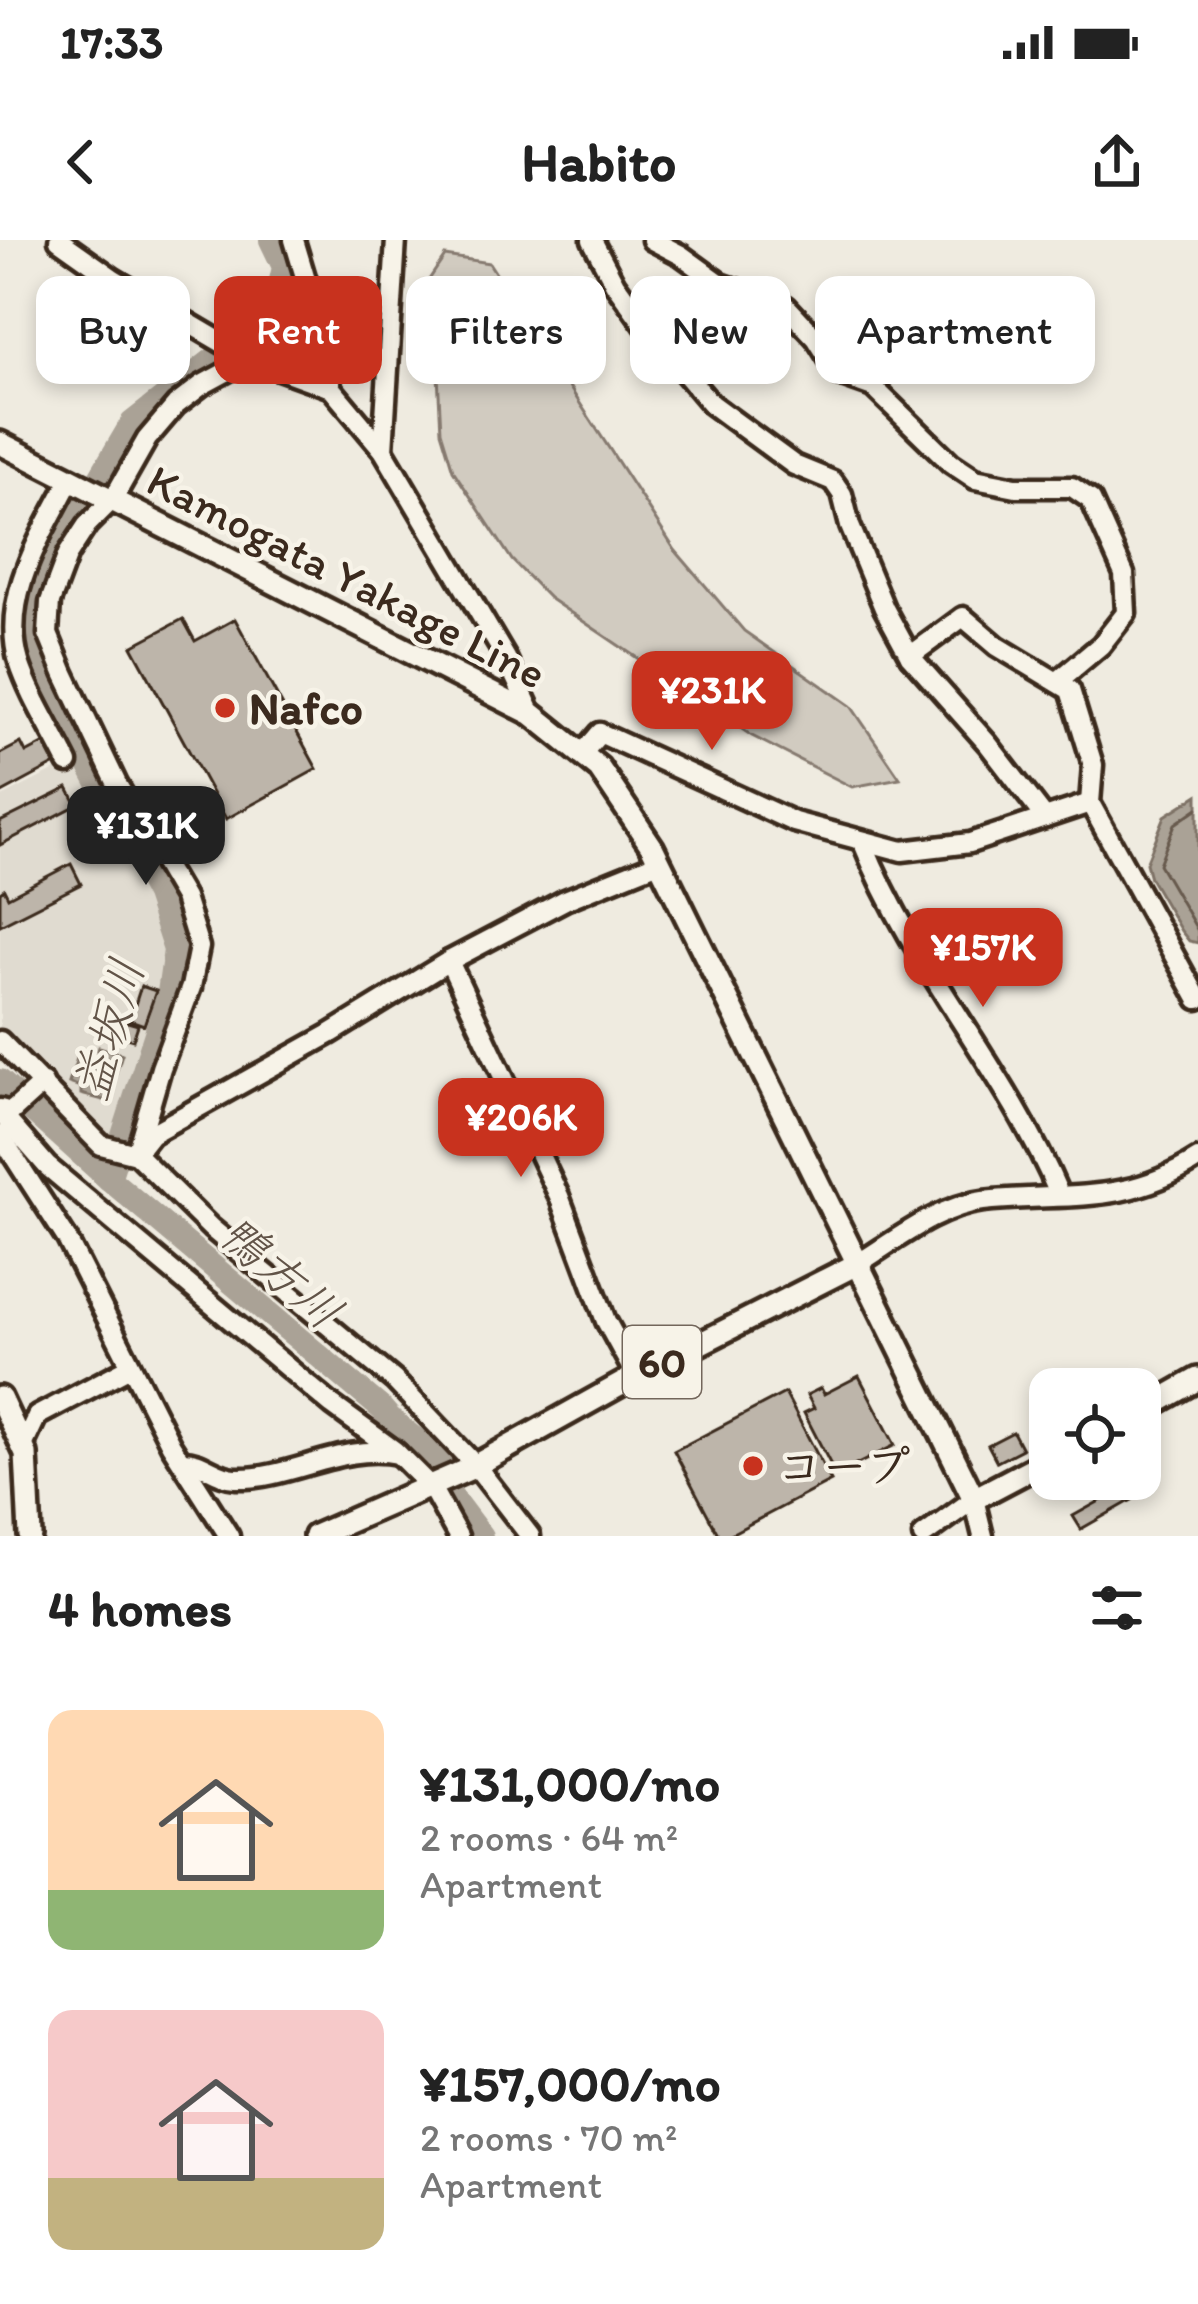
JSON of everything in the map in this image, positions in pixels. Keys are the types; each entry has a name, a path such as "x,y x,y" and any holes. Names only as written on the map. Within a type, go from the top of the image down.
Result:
{"main road":[{"name":"Kamogata Yakage Line","path":"0,442 532,714 583,753 625,802 659,862 974,1499"},
{"name":"60","path":"315,1536 472,1467 636,1376 859,1263"},
{"path":"1161,1400 1198,1379"},
{"path":"0,1398 23,1446 30,1536"},
{"path":"974,1499 1029,1471"}],"street":[{"path":"59,240 114,279 214,337"},
{"path":"383,450 396,240"},
{"path":"592,240 626,299 712,404 794,465 833,481 884,608 910,656 1045,818"},
{"path":"652,240 721,284 785,306 816,338 839,374 873,387 951,463 975,478 1016,487 1072,487 1091,500 1124,574 1126,614 1101,645 1057,682"},
{"path":"297,246 323,337 331,388"},
{"path":"297,246 301,276"},
{"path":"135,1154 191,987 199,947 184,898 117,784 48,634 50,602 68,554 147,439 176,405 214,378"},
{"path":"320,384 331,388 383,450 495,638 532,714"},
{"path":"68,763 19,665 13,623 18,584 76,481"},
{"path":"910,656 963,617 997,646 1070,690 1093,765 1090,802 1198,999"},
{"path":"16,638 48,634"},
{"path":"583,753 600,733 794,822 902,851 970,843 1090,802"},
{"path":"863,843 907,934 1037,1143 1059,1195"},
{"path":"135,1154 151,1134 449,961 565,900 659,862"},
{"path":"449,961 559,1196 606,1321 636,1376"},
{"path":"0,1041 101,1145 135,1154 211,1228 394,1380 530,1536"},
{"path":"39,1086 4,1111 47,1166 332,1405 400,1455 431,1487 458,1536"},
{"path":"0,1135 67,1239 130,1367 229,1536"},
{"path":"859,1263 964,1205 1124,1192 1175,1174 1198,1159"},
{"path":"23,1446 37,1416 130,1367"},
{"path":"182,1461 196,1461 232,1478 368,1452 400,1455"},
{"path":"923,1536 974,1499 983,1536"}],"shaded area":[{"path":"445,256 489,263 497,276 432,276"},
{"path":"438,384 567,384 675,550 744,631 851,706 900,778 852,787 752,736 549,598 512,560 453,470 441,431"},
{"path":"77,759 176,939 161,1009 111,1138 0,1034 0,798"}],"water":[{"path":"1198,795 1198,943 1181,931 1146,863 1165,816"},
{"path":"99,1047 122,1054 107,1101 81,1094 81,1087 69,1083 78,1055 95,1060"}],"building":[{"name":"Nafco","path":"183,619 195,641 235,619 317,769 226,819 132,646"},
{"path":"21,743 26,753 45,743 56,764 0,794 0,754"},
{"path":"68,788 77,805 0,845 0,822"},
{"path":"71,864 81,884 0,925 0,892 4,889 8,897"},
{"path":"141,986 156,991 144,1025 130,1020"},
{"path":"104,1015 138,1025 133,1040 99,1030"},
{"path":"859,1376 895,1445 836,1475 804,1413 814,1408 807,1395 821,1388 824,1394"},
{"name":"コープ","path":"785,1393 831,1481 719,1536 674,1451"},
{"path":"1013,1432 1022,1449 997,1462 988,1445"},
{"path":"1102,1500 1132,1500 1081,1529 1073,1516"}],"waterway":[{"name":"益坂川","path":"109,1179 169,993 175,950 157,895 38,667 32,611 41,578 132,423 274,312 284,267 271,240"},
{"name":"鴨方川","path":"0,1081 433,1453 449,1471 444,1487 481,1536"}],"place":[{"name":"Nafco","path":"225,708"},
{"name":"コープ","path":"753,1466"}]}
